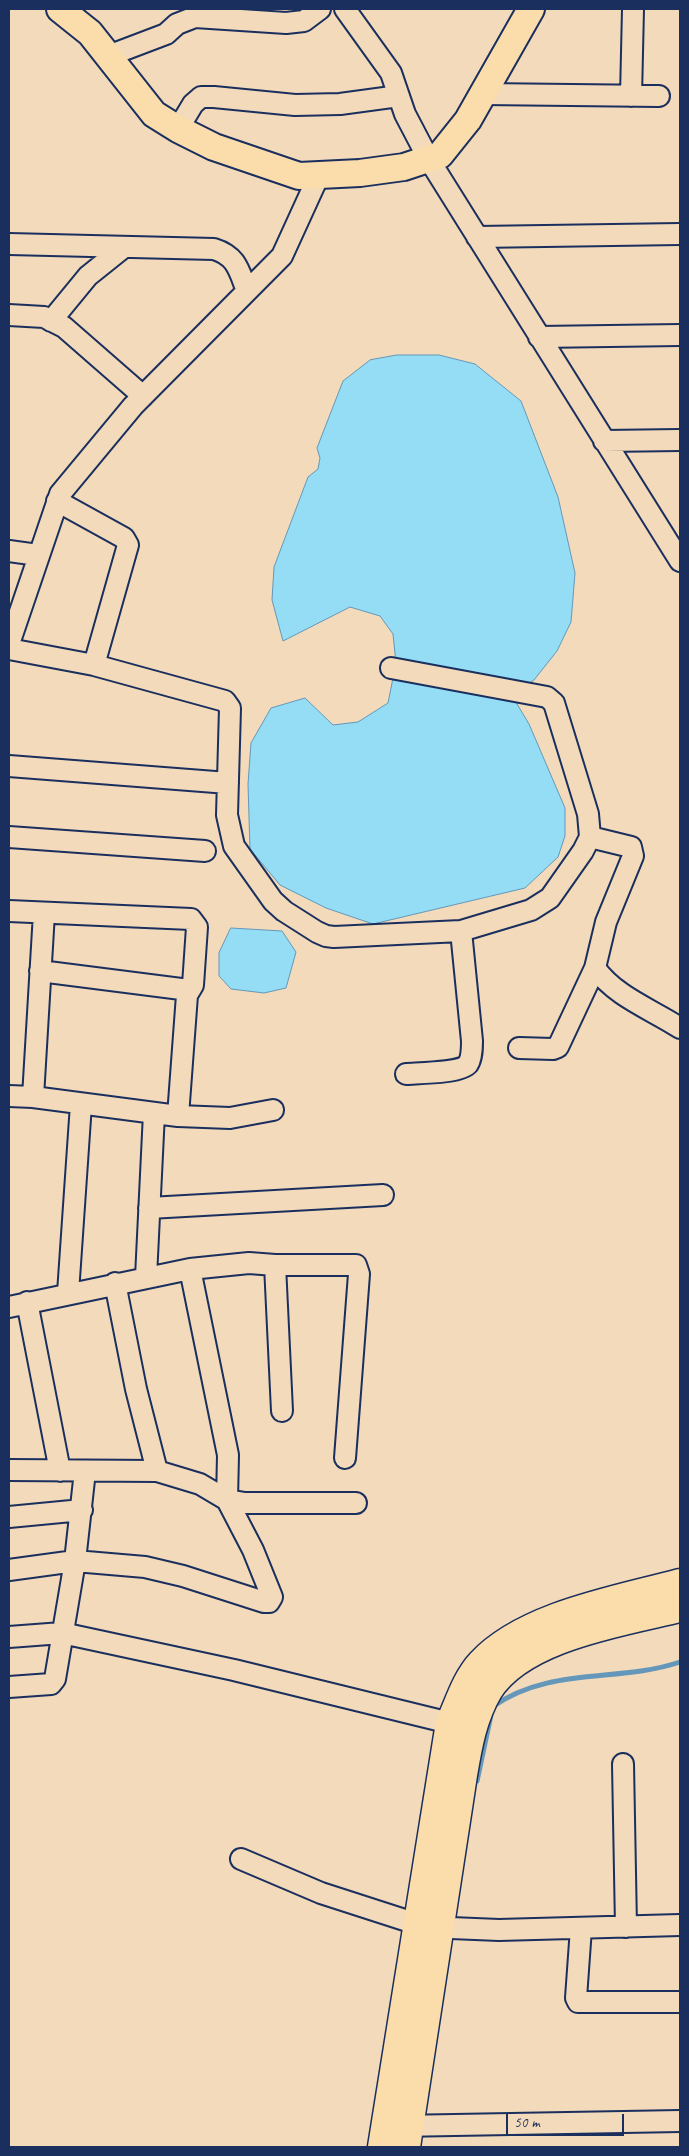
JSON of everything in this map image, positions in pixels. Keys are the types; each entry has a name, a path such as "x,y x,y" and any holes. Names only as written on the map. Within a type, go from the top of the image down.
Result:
{"highway":[{"path":"396,2137 450,1723 471,1676 481,1663 514,1636 531,1627 680,1583"},
{"path":"424,1925 471,1730 490,1689 498,1677 515,1663 540,1647 617,1623 680,1608"}],"main road":[{"path":"60,9 90,33 154,114 178,129 214,147 299,176 360,173 404,167 440,155 468,120 531,9"}],"street":[{"path":"108,56 166,34 178,24 195,17 286,23 304,21 320,9"},
{"path":"345,9 391,73 404,114 428,158 538,337 604,441 673,537 680,561"},
{"path":"631,96 633,9"},
{"path":"483,94 659,96"},
{"path":"178,129 193,104 201,97 294,105 340,104 399,96"},
{"path":"9,644 17,598 38,555 60,494 143,396 282,256 319,175"},
{"path":"477,237 680,234"},
{"path":"9,244 189,248 226,252 238,268 247,291"},
{"path":"51,321 88,276 123,248"},
{"path":"9,315 44,317 64,327 84,342 143,396"},
{"path":"538,337 680,335"},
{"path":"604,441 680,440"},
{"path":"57,502 124,538 128,545 94,665"},
{"path":"9,552 38,555"},
{"path":"9,649 94,665 225,701 230,708 227,815 234,846 273,901 284,911 326,936 461,931 532,910 550,898 583,851 590,837 588,814 554,703 547,697 391,668"},
{"path":"9,766 228,783"},
{"path":"9,837 205,851"},
{"path":"519,1048 557,1049 595,968 606,922 634,852 632,848 590,837"},
{"path":"9,911 191,920 194,922 197,927 193,985 187,995 178,1116"},
{"path":"32,1097 44,913"},
{"path":"406,1074 460,1070 467,1065 470,1058 472,1041 461,931"},
{"path":"595,968 605,981 619,993 680,1028"},
{"path":"40,971 189,990"},
{"path":"9,1096 32,1097 178,1116 230,1118 273,1110"},
{"path":"68,1293 81,1104"},
{"path":"146,1277 154,1113"},
{"path":"150,1208 383,1195"},
{"path":"60,1471 18,1304 190,1269 249,1263 275,1265 349,1264 356,1265 358,1269 360,1274 345,1458"},
{"path":"275,1265 282,1411"},
{"path":"9,1570 75,1561 145,1567 182,1576 267,1603 271,1600 272,1593 227,1500 228,1455 190,1269"},
{"path":"115,1283 136,1389 158,1470"},
{"path":"9,1470 158,1470 200,1484 227,1500 245,1503 356,1503"},
{"path":"9,1687 53,1683 75,1561 85,1471"},
{"path":"9,1517 82,1510"},
{"path":"9,1637 62,1633 234,1670 450,1723"},
{"path":"623,1764 626,1927"},
{"path":"241,1859 322,1893 424,1925 499,1930 680,1925"},
{"path":"581,1928 576,1998 578,2002 680,2002"},
{"path":"396,2137 680,2121"}],"water":[{"path":"397,355 439,355 475,364 521,401 558,497 575,573 571,622 557,651 534,680 511,694 529,724 565,808 565,836 558,857 525,888 373,924 326,908 280,885 250,849 248,784 251,743 271,708 305,698 333,725 358,722 388,703 396,663 393,634 380,616 350,607 283,641 272,600 274,567 308,477 318,469 320,458 317,448 343,381 370,360"},
{"path":"231,928 282,931 296,952 286,988 264,993 231,989 219,976 219,953"}],"waterway":[{"path":"492,1707 514,1694 561,1680 633,1672 680,1662"},
{"path":"477,1781 491,1715"}]}
